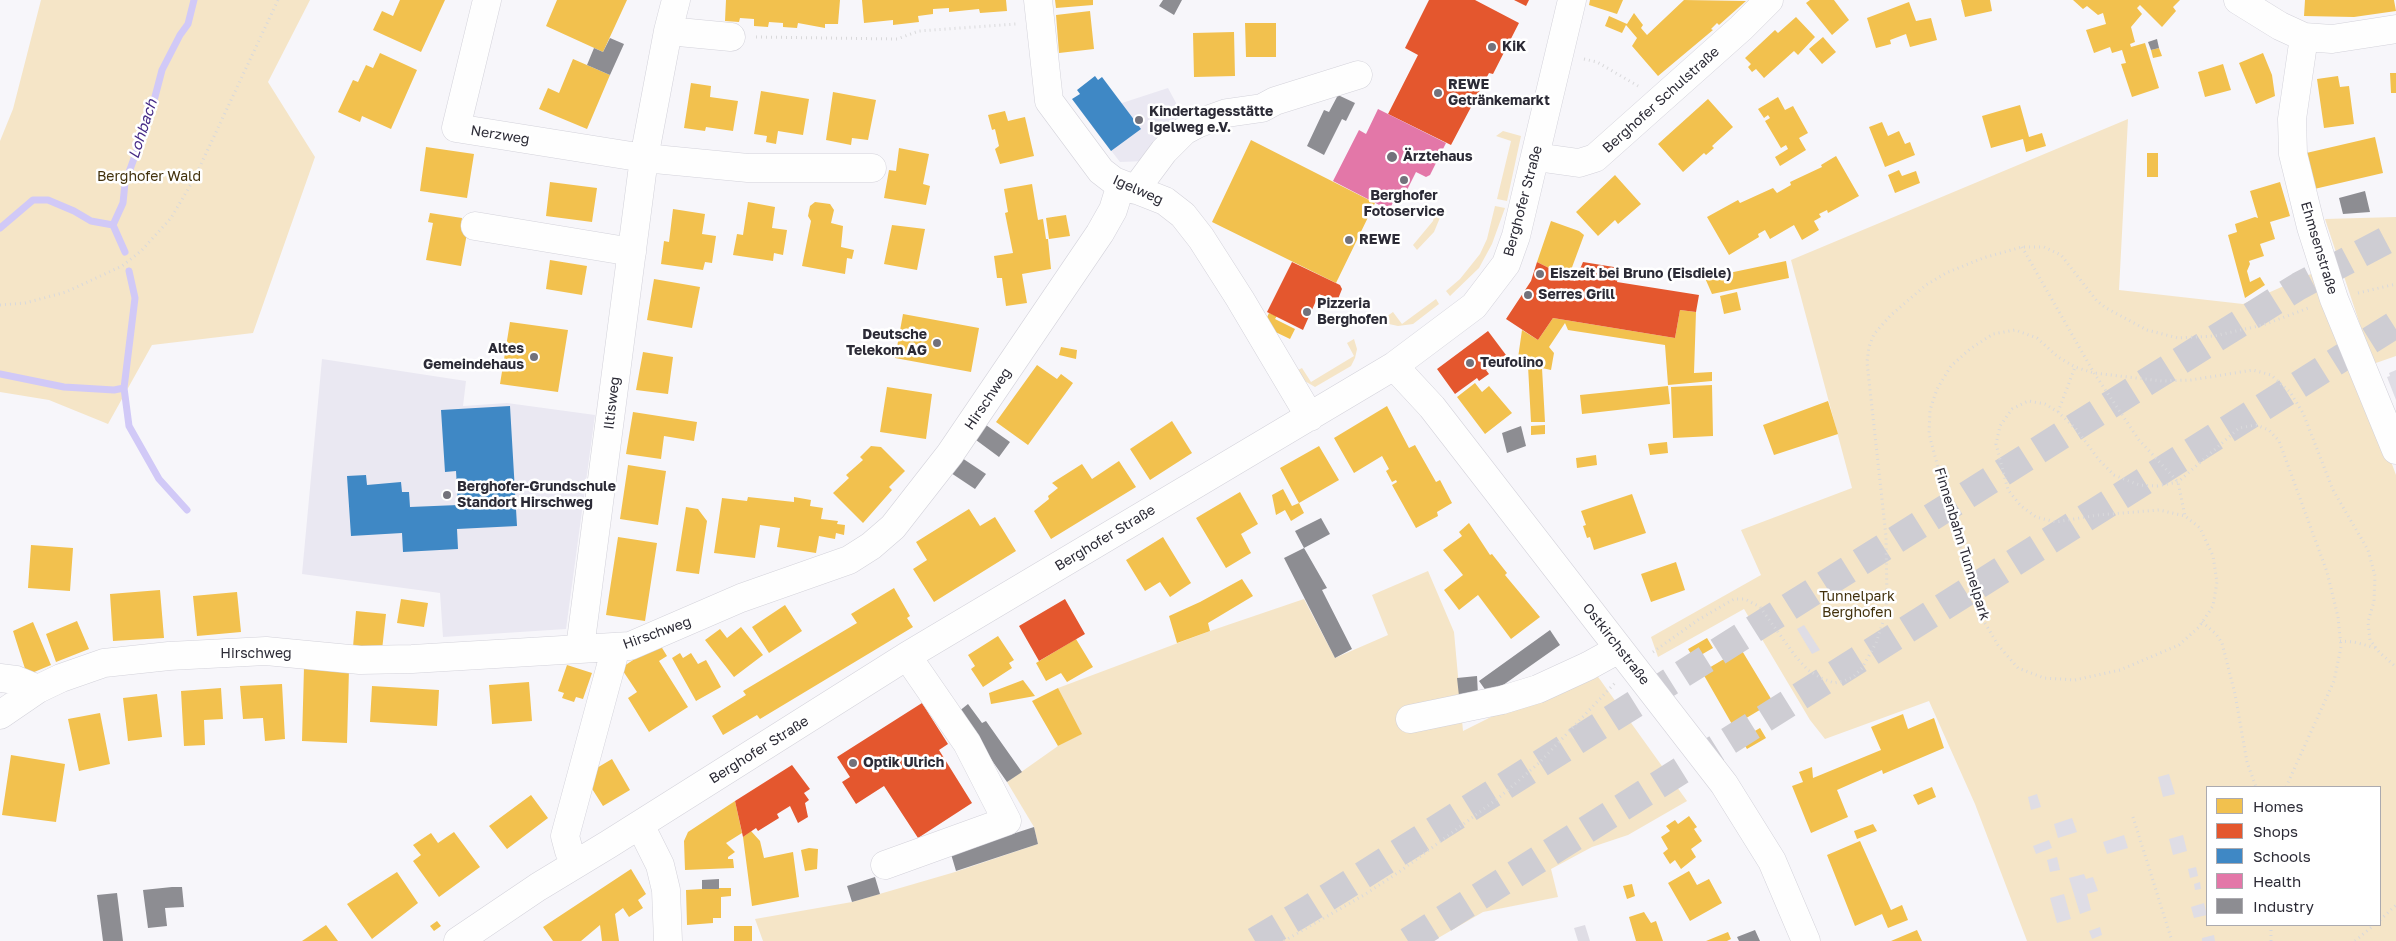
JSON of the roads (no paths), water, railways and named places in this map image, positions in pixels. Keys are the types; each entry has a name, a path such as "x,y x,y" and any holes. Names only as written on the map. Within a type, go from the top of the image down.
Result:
{"street":[{"name":"Nerzweg","path":"487,0 456,128 644,158"},
{"name":"Iltisweg","path":"580,648 644,158 668,31 676,0"},
{"name":"Igelweg","path":"1038,0 1049,101 1101,171 1128,187 1165,201 1183,215 1201,238 1310,417"},
{"name":"Berghofer Straße","path":"458,941 538,887 640,825 907,656 1394,366 1474,306 1506,264 1516,236 1572,0"},
{"name":"Berghofer Schulstraße","path":"1536,157 1578,163 1595,158 1741,28 1769,0"},
{"path":"2238,0 2280,26 2304,37 2332,39 2396,29"},
{"path":"668,31 731,37"},
{"name":"Ehmsenstraße","path":"2304,37 2292,119 2294,154 2311,228 2334,299 2396,450"},
{"name":"Hirschweg","path":"0,714 61,678 104,664 169,656 266,651 360,660 412,659 630,646 741,598 849,560 871,546 892,527 950,454 1100,233 1128,187 1184,131 1199,123 1227,113 1262,108 1274,101 1358,75"},
{"path":"644,158 748,168 872,168"},
{"path":"475,226 632,252"},
{"name":"Ostkirchstraße","path":"1394,366 1432,407 1724,784 1772,861 1806,941"},
{"path":"576,864 569,851 566,836 616,647"},
{"path":"1410,719 1502,700 1538,689 1588,666 1619,648"},
{"path":"885,865 1007,821 967,743 907,656"},
{"path":"0,678 16,680 38,690"},
{"path":"640,825 660,865 666,890 668,941"}],"waterway":[{"name":"Lohbach","path":"0,228 33,200 48,200 74,211 91,221 113,225 123,203 125,183 151,112 162,70 180,35 188,24 194,0"},
{"path":"113,225 125,252"},
{"path":"0,374 64,387 114,390 124,388 135,298 129,271"},
{"path":"124,388 129,426 159,479 187,510"}],"tunnel":[{"path":"1255,941 1309,909 2299,286 2396,235"},
{"path":"1408,941 2396,324"}],"place":[{"name":"KiK","path":"1492,47"},
{"name":"REWE Getränkemarkt","path":"1438,93"},
{"name":"Kindertagesstätte Igelweg e.V.","path":"1139,120"},
{"name":"Ärztehaus","path":"1392,157"},
{"name":"Berghofer Fotoservice","path":"1404,180"},
{"name":"REWE","path":"1349,240"},
{"name":"Eiszeit bei Bruno (Eisdiele)","path":"1540,274"},
{"name":"Serres Grill","path":"1528,295"},
{"name":"Pizzeria Berghofen","path":"1307,312"},
{"name":"Deutsche Telekom AG","path":"937,343"},
{"name":"Altes Gemeindehaus","path":"534,357"},
{"name":"Teufolino","path":"1470,363"},
{"name":"Berghofer-Grundschule Standort Hirschweg","path":"447,495"},
{"name":"Optik Ulrich","path":"853,763"}],"park label":[{"name":"Berghofer Wald","path":"149,177"},
{"name":"Tunnelpark Berghofen","path":"1857,606"}]}
